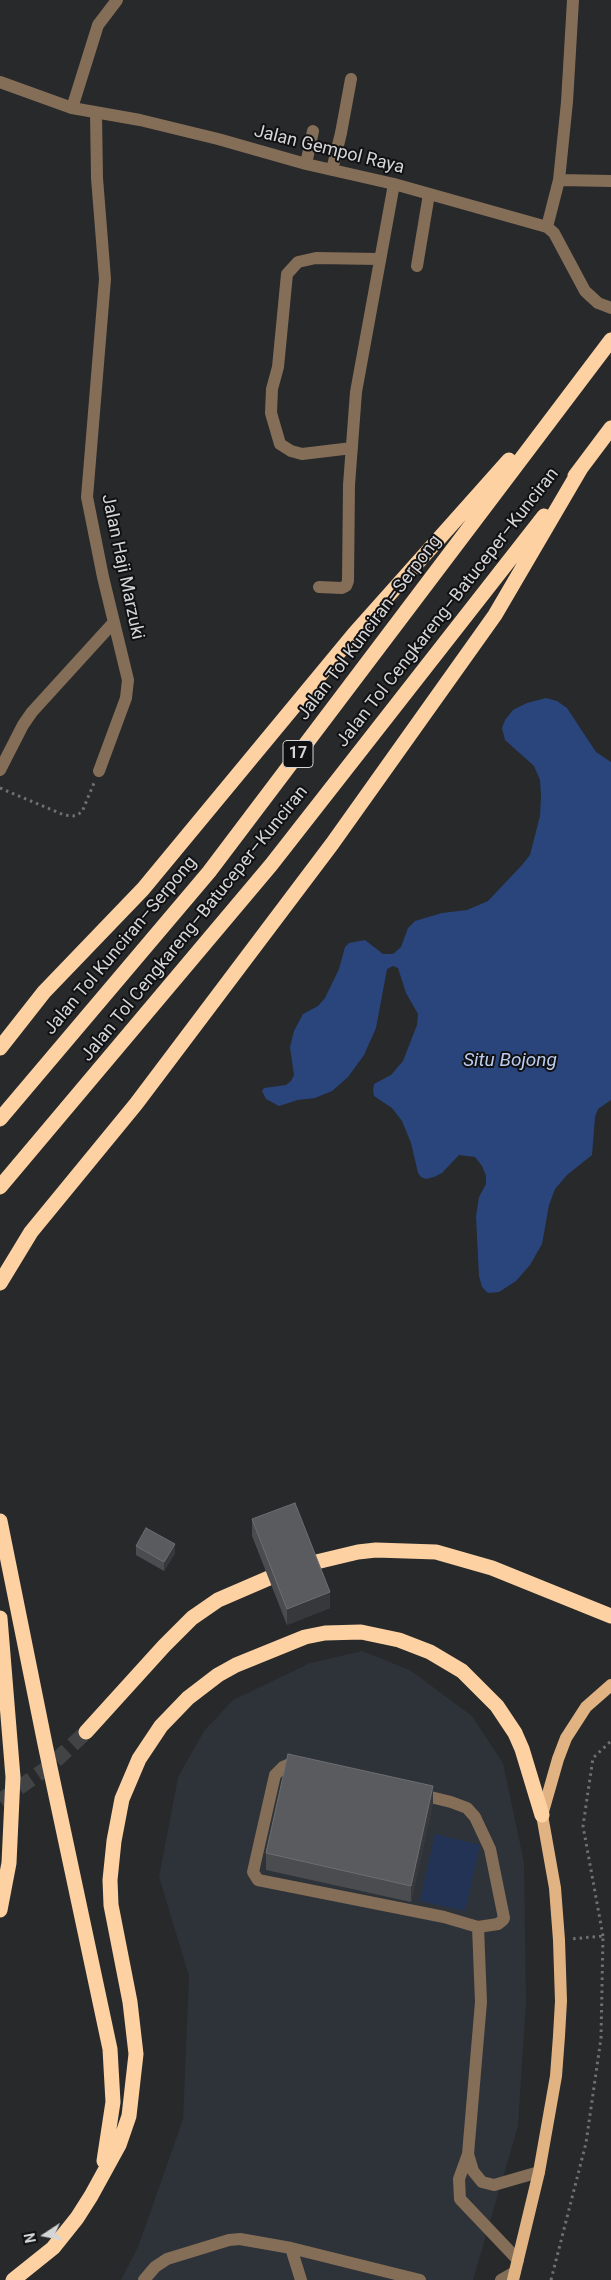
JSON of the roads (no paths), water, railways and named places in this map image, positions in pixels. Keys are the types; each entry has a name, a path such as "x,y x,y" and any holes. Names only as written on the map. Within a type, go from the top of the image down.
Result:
{"highway":[{"name":"Jalan Tol Kunciran–Serpong","path":"0,1119 209,872 611,340"},
{"path":"0,1048 44,992 143,889 354,634 582,378"},
{"path":"0,1283 31,1232 136,1104 337,836 494,616 582,468 608,431"},
{"name":"Jalan Tol Cengkareng–Batuceper–Kunciran","path":"0,1187 270,865 582,468"},
{"path":"0,1521 44,1744 110,2049 114,2102 102,2175"},
{"path":"312,1564 351,1553 376,1550 436,1552 492,1568 611,1616"},
{"path":"86,1732 192,1618 218,1600 269,1578"},
{"path":"0,1618 13,1777 10,1863 0,1910"},
{"path":"13,2280 39,2261 72,2225 92,2196 119,2145 129,2116 136,2061 130,2002 111,1905 110,1880 114,1841 122,1799 139,1759 161,1726 188,1698 218,1675 236,1665 305,1637 325,1632 361,1632 399,1640 430,1652 462,1671 497,1706 515,1733 522,1749 542,1814"}],"main road":[{"path":"515,2270 539,2172 556,2076 561,2001 555,1888 542,1814 558,1759 569,1733 586,1707 611,1685"}],"street":[{"path":"72,108 98,25 117,0"},
{"path":"573,0 567,102 559,180 547,227 554,233 585,291 598,303 611,308"},
{"path":"332,170 351,79"},
{"name":"Jalan Gempol Raya","path":"0,82 72,108 140,120 306,164 394,184 547,227"},
{"name":"Jalan Haji Marzuki","path":"96,113 96,178 105,279 87,497 128,680 126,698 98,770"},
{"path":"306,164 313,132"},
{"path":"559,180 611,181"},
{"path":"319,587 342,588 346,586 348,581 349,485 356,392 394,184"},
{"path":"416,266 429,194"},
{"path":"352,448 302,454 291,452 280,444 271,413 272,389 278,367 286,274 298,262 316,258 379,259"},
{"path":"0,770 23,725 32,712 114,622"},
{"path":"292,1763 372,1786 451,1802 467,1808 475,1817 490,1849 504,1918 498,1924 478,1927 359,1896 258,1880 253,1872 275,1775 278,1770 292,1763"},
{"path":"478,1927 481,2002 468,2154 459,2179 460,2199 515,2270 501,2280"},
{"path":"468,2154 473,2171 482,2182 494,2185 539,2172"},
{"path":"144,2280 166,2259 229,2240 251,2240 291,2248 414,2279"},
{"path":"291,2248 301,2280"}],"water":[{"name":"Situ Bojong","path":"546,698 557,701 567,708 596,752 611,762 611,1100 598,1109 595,1117 592,1155 567,1175 555,1189 549,1205 542,1244 530,1265 516,1281 499,1292 488,1293 482,1287 479,1276 476,1216 479,1197 486,1184 486,1176 482,1166 475,1157 459,1155 442,1173 426,1179 421,1177 418,1173 411,1143 402,1121 392,1108 374,1096 374,1084 391,1075 403,1061 417,1025 418,1014 406,993 398,968 393,966 387,969 376,1028 364,1055 348,1077 332,1091 315,1098 298,1100 279,1106 266,1099 262,1091 264,1088 286,1085 291,1081 294,1075 290,1047 294,1031 303,1014 318,1006 325,998 339,969 345,947 349,943 365,940 383,954 393,954 401,947 408,928 415,921 442,913 467,910 488,901 530,855 540,816 540,780 534,766 505,740 502,728 505,720 513,710 527,703"}],"tunnel":[{"path":"0,1801 50,1766 86,1732"}]}
